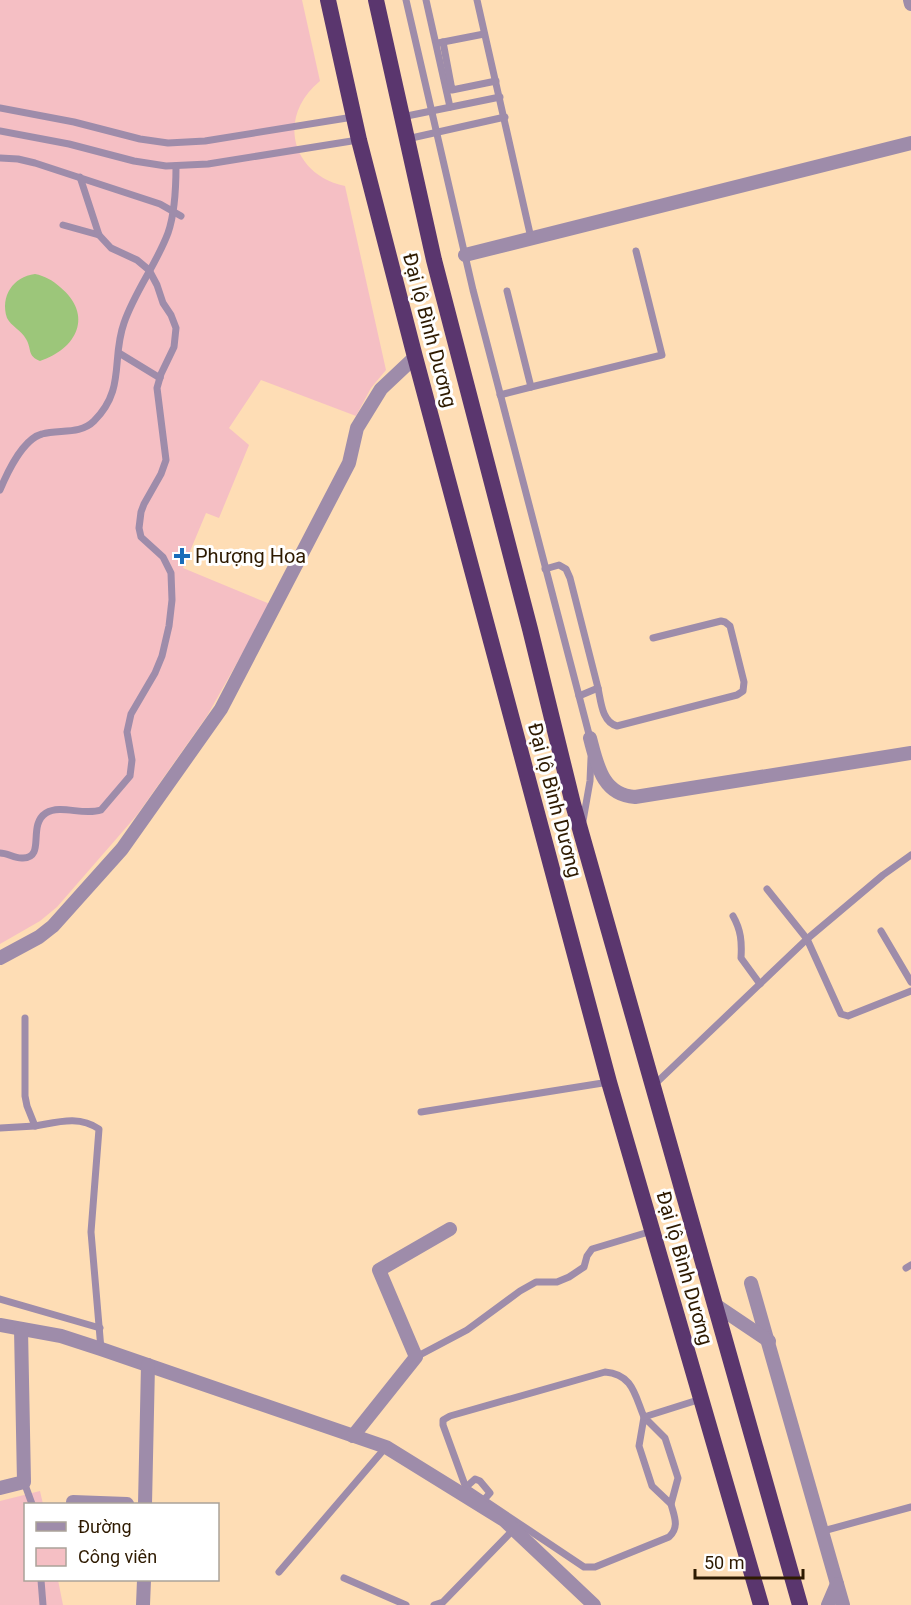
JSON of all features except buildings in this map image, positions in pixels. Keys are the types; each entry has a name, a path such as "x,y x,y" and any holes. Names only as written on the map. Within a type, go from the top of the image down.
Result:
{"highway":[{"name":"Đại lộ Bình Dương","path":"328,0 353,117 415,357 609,1082 761,1605"},
{"name":"Đại lộ Bình Dương","path":"376,0 434,260 583,839 800,1605"}],"street":[{"path":"465,255 911,143"},
{"path":"0,958 39,937 53,926 94,881 122,849 221,709 349,463 357,428 381,388 415,357"},
{"path":"591,740 604,780 617,792 635,797 911,753"},
{"path":"353,1436 416,1356 379,1270 450,1229"},
{"path":"751,1283 843,1605"},
{"path":"714,1304 769,1341"},
{"path":"0,1325 61,1336 386,1447 482,1502 594,1605"},
{"path":"0,1488 24,1482 21,1329"},
{"path":"145,1503 148,1365"},
{"path":"73,1502 100,1503"},
{"path":"143,1605 144,1581"},
{"path":"828,1605 837,1584"}],"lane":[{"path":"406,0 465,255 591,740 590,781 585,807 583,839"},
{"path":"426,0 452,90 496,81"},
{"path":"477,0 531,238"},
{"path":"439,43 484,34"},
{"path":"439,43 450,107"},
{"path":"402,117 500,97"},
{"path":"0,108 168,143 205,141 353,117"},
{"path":"407,139 505,117"},
{"path":"0,131 69,144 134,161 176,166 208,164 359,140"},
{"path":"0,158 28,161 80,177 160,204 181,216"},
{"path":"0,490 10,468 33,438 44,433 79,429 89,425 107,405 115,386 123,324 165,240 173,210 176,166"},
{"path":"0,853 22,858 31,856 36,848 36,826 42,816 59,810 82,813 101,810 130,776 132,760 127,739 128,724 162,656 172,600 172,582 168,565 157,549 141,537 139,528 144,504 166,460 158,395 160,378 174,348 176,328 163,303 158,285 149,270 137,260 111,248 99,235 80,177"},
{"path":"63,225 99,235"},
{"path":"500,395 662,355 636,251"},
{"path":"507,291 531,387"},
{"path":"118,353 160,378"},
{"path":"545,568 559,565 568,572 605,716 612,724 617,726 737,695 743,691 744,682 730,626 725,622 653,638"},
{"path":"579,696 598,688"},
{"path":"654,1085 807,939 883,875 911,855"},
{"path":"767,889 807,939 841,1014 848,1016 911,991"},
{"path":"733,916 739,927 742,943 741,958 760,984"},
{"path":"881,931 911,982"},
{"path":"25,1018 25,1096 35,1126"},
{"path":"421,1112 609,1082"},
{"path":"0,1128 35,1126 73,1120 90,1122 99,1129 91,1232 101,1349"},
{"path":"416,1356 467,1330 536,1282 556,1282 570,1277 584,1267 592,1249 652,1231"},
{"path":"0,1299 100,1328"},
{"path":"609,1372 629,1382 644,1417 665,1438 678,1478 671,1504 676,1526 669,1537 589,1568 482,1502 490,1492 478,1480 475,1479 463,1490 443,1425 443,1420 447,1417 609,1372"},
{"path":"644,1417 701,1399"},
{"path":"644,1417 639,1446 645,1466 652,1486 671,1504"},
{"path":"279,1572 386,1447"},
{"path":"24,1482 32,1503"},
{"path":"823,1531 911,1507"},
{"path":"434,1605 443,1602 514,1529"},
{"path":"344,1578 406,1605"},
{"path":"41,1581 43,1605"}],"green space":[{"path":"0,0 302,0 320,81 306,95 298,110 295,126 296,142 302,157 312,169 326,179 345,186 386,370 371,388 356,416 261,380 229,428 249,445 219,518 206,513 183,568 270,604 207,716 137,815 57,907 40,921 0,944"},
{"path":"40,1491 43,1503 24,1503 24,1581 58,1581 63,1605 0,1605 0,1501"}],"shaded area":[{"path":"35,274 51,280 60,287 76,309 78,320 77,330 72,340 53,356 40,361 31,354 26,339 9,321 5,310 7,295 15,283"}],"place":[{"name":"Phượng Hoa","path":"182,556"}]}
